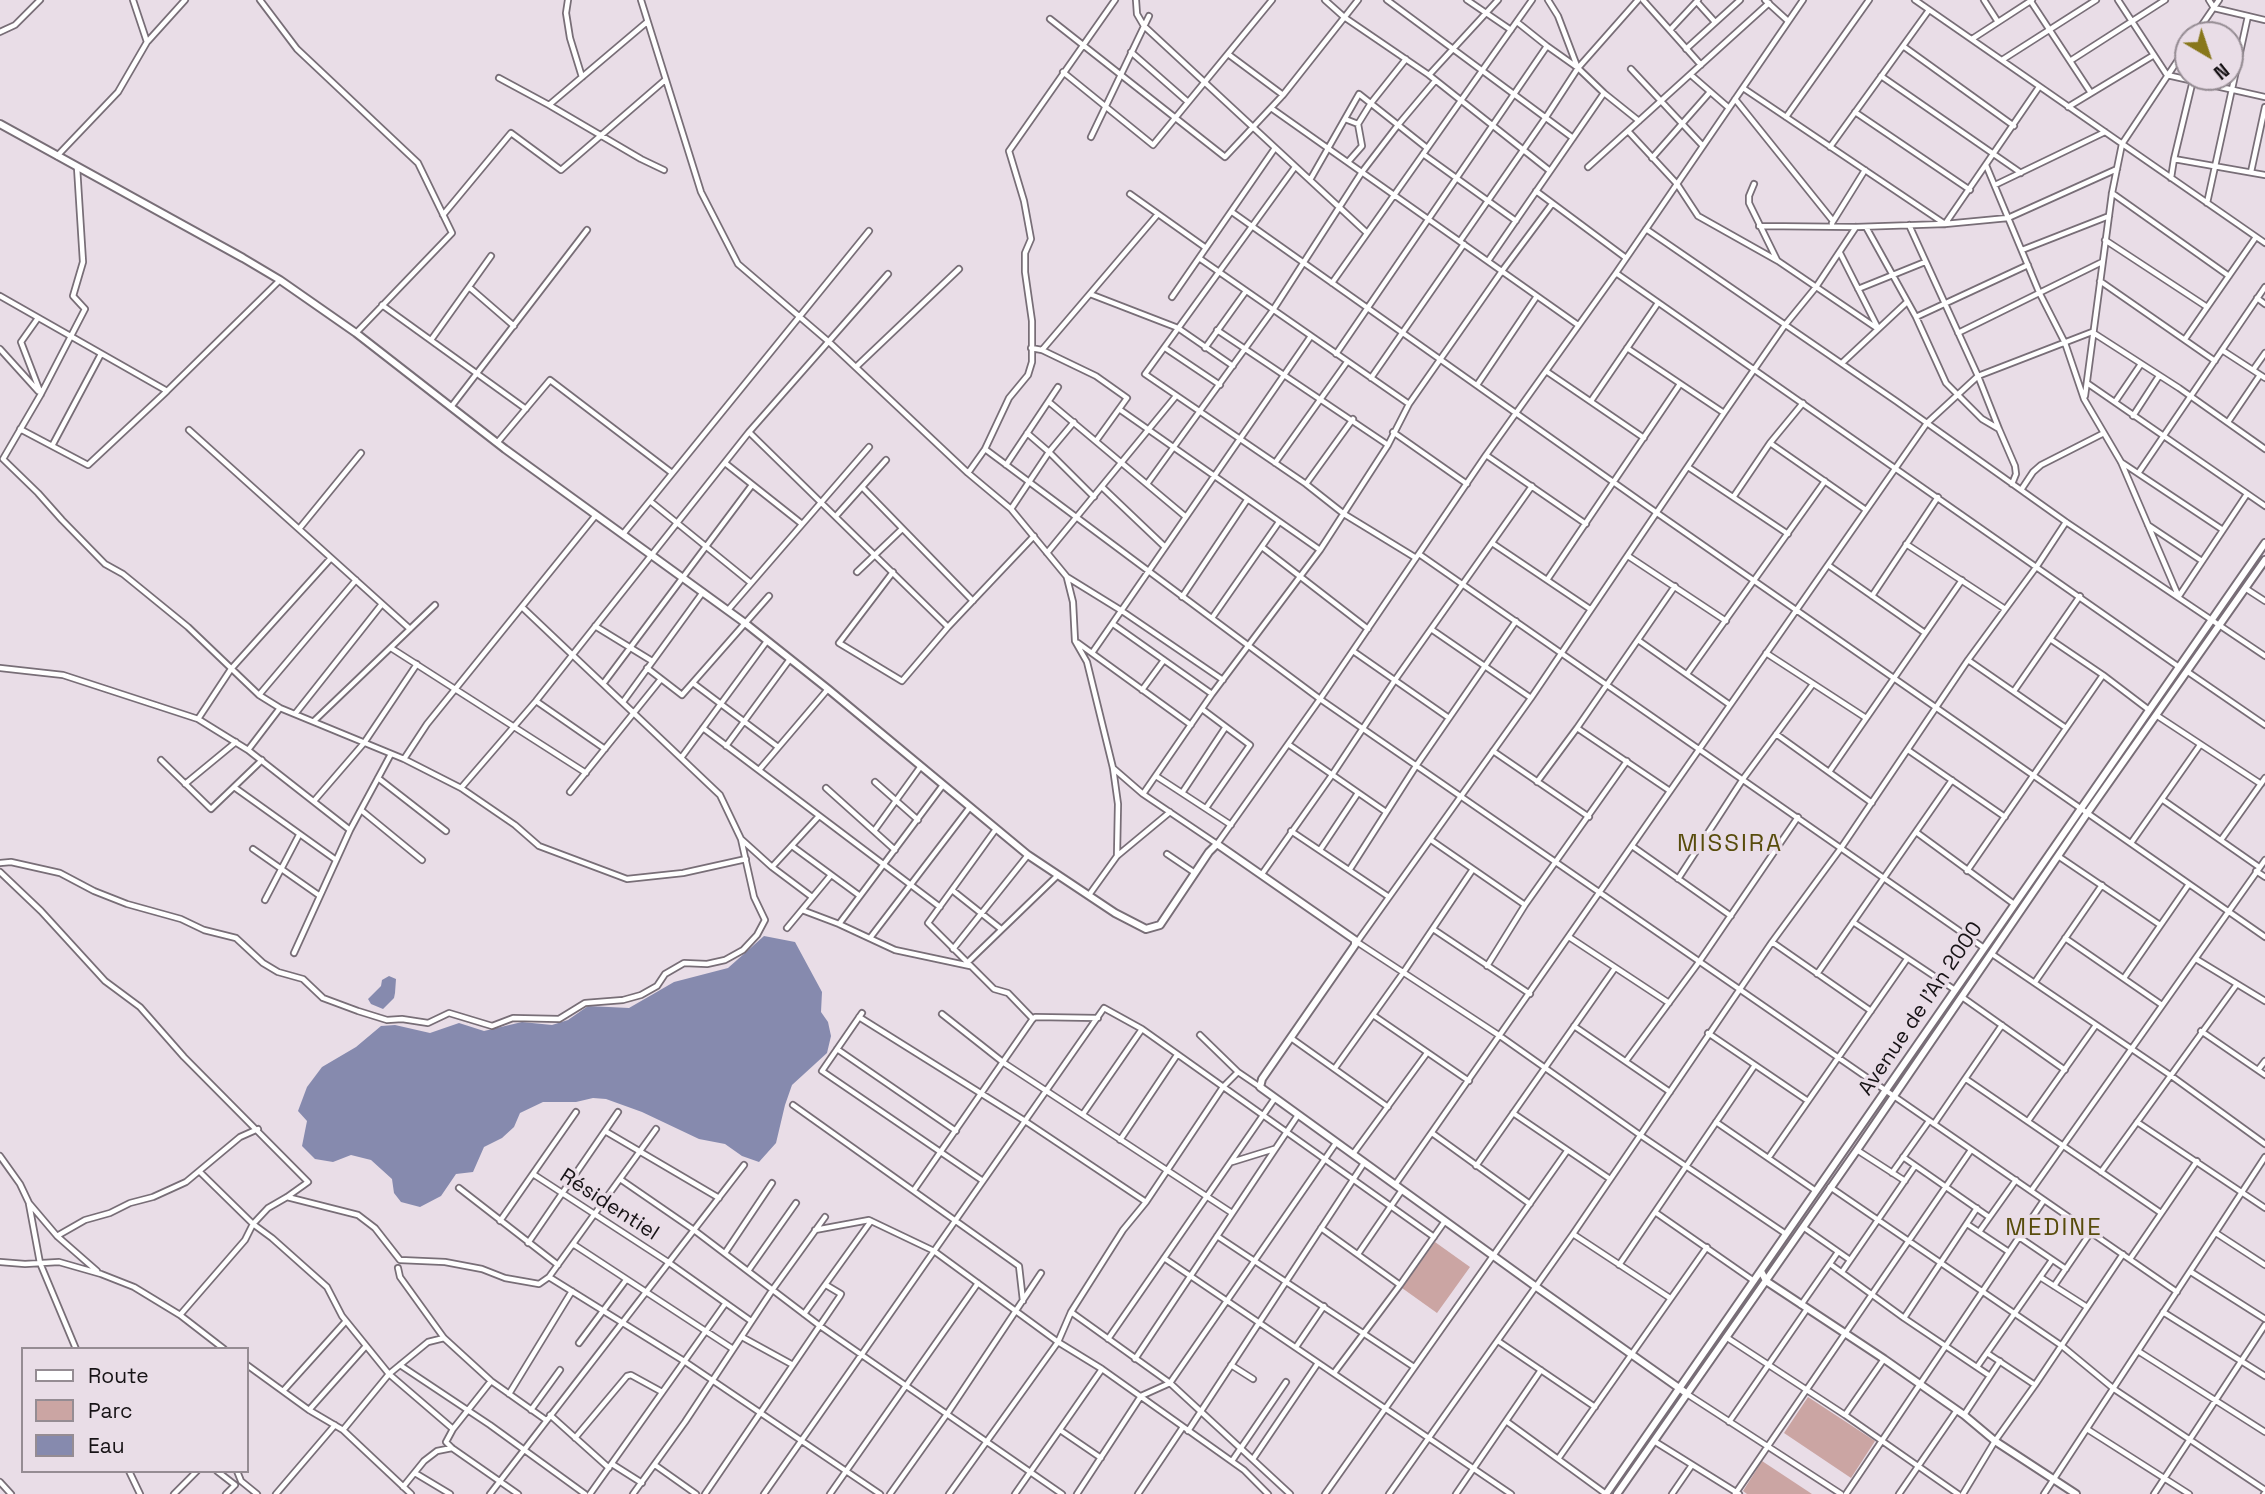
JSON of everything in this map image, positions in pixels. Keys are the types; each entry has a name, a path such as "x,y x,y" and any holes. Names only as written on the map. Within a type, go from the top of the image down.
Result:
{"main road":[{"path":"0,124 280,280 356,332 498,443 746,623 1028,855 1088,896 1146,929 1160,925 1209,852 1217,845 1357,942 1262,1079 1260,1087 1683,1391"},
{"name":"Avenue de l'An 2000","path":"1606,1494 1726,1338 1857,1150 2059,856 2153,712 2179,667 2265,543"},
{"name":"Avenue de l'An 2000","path":"1617,1494 1654,1441 1761,1271 2079,809 2153,712 2188,673 2265,560"},
{"path":"1761,1271 1766,1281 1845,1332 1964,1415 1995,1441 2076,1494"}],"street":[{"path":"0,32 15,25 40,0"},
{"path":"133,0 147,42"},
{"path":"57,156 118,92 147,42 185,0"},
{"path":"260,0 297,49 418,163 452,233 356,332"},
{"path":"568,0 566,13 570,38 582,77"},
{"path":"641,0 701,192 738,264 829,342 968,473 1011,509 1067,578 1122,611 1223,680"},
{"path":"968,473 985,449 1009,398 1028,375 1032,362 1032,321 1025,272 1025,253 1031,239 1024,201 1009,151 1115,0"},
{"path":"1136,0 1137,14 1144,26 1367,233"},
{"path":"1063,72 1153,145 1272,0"},
{"path":"1325,0 1344,17 1429,75 1550,171"},
{"path":"1050,19 1225,157 1283,95 1358,0"},
{"path":"1387,0 1573,138"},
{"path":"1467,0 1511,30"},
{"path":"1429,75 1498,0"},
{"path":"1332,283 1532,0"},
{"path":"1548,0 1558,16 1578,68"},
{"path":"1371,378 1578,68 1640,0 1701,65"},
{"path":"1686,49 1740,0"},
{"path":"1113,768 1143,793 1217,845 1803,0"},
{"path":"1786,117 1869,0"},
{"path":"1915,0 2265,243"},
{"path":"1984,0 1998,22"},
{"path":"1972,39 2031,0 2091,93"},
{"path":"2002,60 2096,0"},
{"path":"2118,0 2167,75 2174,76"},
{"path":"2070,61 2165,0"},
{"path":"2209,0 2214,8 2265,20"},
{"path":"2205,21 2219,0"},
{"path":"1670,30 1697,1 1715,22"},
{"path":"1588,167 1691,75 1767,2 1788,21"},
{"path":"1830,147 1929,10"},
{"path":"1091,137 1149,16"},
{"path":"2244,33 2248,16"},
{"path":"549,105 647,22"},
{"path":"1517,22 1578,68 1639,121"},
{"path":"1336,354 1547,46"},
{"path":"1903,46 2014,126"},
{"path":"1131,52 1188,102"},
{"path":"1228,54 1283,95"},
{"path":"2068,107 2154,55"},
{"path":"1348,162 1362,146 1358,124 1406,59"},
{"path":"2084,399 2112,193 2122,144 2174,65"},
{"path":"1630,69 1703,146"},
{"path":"1691,75 1729,108"},
{"path":"1881,76 2021,173"},
{"path":"499,79 664,170"},
{"path":"443,215 511,133 561,170 665,80"},
{"path":"1147,484 1273,310 1362,172 1436,81"},
{"path":"1945,224 2039,87"},
{"path":"1743,88 1945,224"},
{"path":"2171,178 2190,91"},
{"path":"2207,203 2231,91"},
{"path":"2240,91 2265,97"},
{"path":"1652,158 1710,92"},
{"path":"1488,261 1604,93"},
{"path":"1310,180 1359,94 1427,148"},
{"path":"1735,99 1832,224"},
{"path":"1271,107 1578,325"},
{"path":"2250,172 2265,107"},
{"path":"1855,112 1969,190"},
{"path":"1345,119 1358,124"},
{"path":"1628,131 1677,184 1698,216 1778,261 1878,329"},
{"path":"1995,185 2105,132"},
{"path":"1172,297 1275,148"},
{"path":"1423,154 1516,221"},
{"path":"2174,159 2265,175"},
{"path":"1986,165 2039,292 2065,343 2084,399 2121,462 2178,597"},
{"path":"77,167 83,262 73,296 85,309 41,394 3,459 38,492 105,564 123,574 188,627 259,695 280,708 404,759 461,788 515,825 539,846 628,879 683,873 746,859"},
{"path":"1295,167 1145,374 1306,484 1344,514 1462,583 1984,948"},
{"path":"1759,226 1832,224 1866,227 2008,218 2117,169"},
{"path":"1832,224 1865,170"},
{"path":"1754,184 1749,203 1778,261"},
{"path":"1536,191 1626,258"},
{"path":"2112,193 2229,276"},
{"path":"1130,194 1206,248"},
{"path":"1143,793 1212,694 1320,550 1388,445 1409,404 1552,204"},
{"path":"1232,212 2033,777 2079,809 2088,812 2265,937"},
{"path":"1042,350 1158,214"},
{"path":"2022,250 2109,216"},
{"path":"1909,225 1978,376 2015,466 2016,474 2012,484"},
{"path":"1787,1234 1500,1036 1357,942 1462,797 1724,413 1785,325 1816,287 1856,227"},
{"path":"1866,227 1916,317 1946,383 1982,419 1999,429"},
{"path":"1646,229 1842,363 2021,491 2265,656"},
{"path":"451,407 587,230"},
{"path":"623,534 869,231"},
{"path":"2185,340 2256,237"},
{"path":"2105,240 2208,307"},
{"path":"1840,253 1878,329"},
{"path":"431,340 491,256"},
{"path":"1199,258 1409,404"},
{"path":"1858,289 1926,262"},
{"path":"1958,333 2102,262"},
{"path":"1916,317 2028,265"},
{"path":"856,367 959,268"},
{"path":"1616,273 2179,667"},
{"path":"461,788 536,701 749,432 888,274"},
{"path":"20,429 88,465 280,280"},
{"path":"2100,281 2215,361"},
{"path":"2139,472 2265,286"},
{"path":"469,287 513,326"},
{"path":"1205,348 1246,291"},
{"path":"1090,294 1178,328 1233,366"},
{"path":"0,296 167,391"},
{"path":"1477,385 1537,296"},
{"path":"2257,298 2265,304"},
{"path":"1842,363 1907,302"},
{"path":"1591,401 1658,303"},
{"path":"382,305 526,409"},
{"path":"38,318 21,342 41,394"},
{"path":"1217,330 1388,445"},
{"path":"1358,1254 1391,1206 1432,1133 1927,423 1978,376 2092,332"},
{"path":"2092,332 2264,447"},
{"path":"1092,653 1311,336"},
{"path":"1031,348 1042,350 1096,376 1127,398 1096,441"},
{"path":"1165,348 1220,385"},
{"path":"1627,348 1724,413"},
{"path":"0,349 41,394"},
{"path":"2222,350 2263,376 2228,422"},
{"path":"2253,370 2265,353"},
{"path":"52,446 100,354"},
{"path":"1275,463 1347,362"},
{"path":"2115,402 2141,364"},
{"path":"1546,371 1644,438"},
{"path":"2133,416 2159,376"},
{"path":"498,443 550,380 672,473"},
{"path":"2087,383 2265,506"},
{"path":"1547,580 1680,384"},
{"path":"1006,465 1058,387"},
{"path":"1047,552 1176,396"},
{"path":"1049,402 1186,517"},
{"path":"1734,496 1770,443 1803,403"},
{"path":"1119,409 1320,550"},
{"path":"1306,484 1353,419"},
{"path":"1011,509 1049,452 1074,422"},
{"path":"189,430 410,629"},
{"path":"749,432 948,627"},
{"path":"1393,432 1467,484"},
{"path":"1027,433 1094,497"},
{"path":"2021,491 2033,472 2041,466 2104,433"},
{"path":"1770,443 1866,510"},
{"path":"728,610 869,447"},
{"path":"985,449 1320,699 2177,1292"},
{"path":"299,529 361,453"},
{"path":"1486,455 1586,524"},
{"path":"836,516 886,460"},
{"path":"2121,462 2223,530"},
{"path":"725,463 802,524"},
{"path":"1688,467 1788,534"},
{"path":"1688,674 1825,481"},
{"path":"603,684 752,485"},
{"path":"1262,874 1532,486"},
{"path":"862,487 973,601"},
{"path":"1102,487 1166,547"},
{"path":"2178,597 2247,495"},
{"path":"1872,596 1938,497"},
{"path":"650,500 751,583"},
{"path":"1182,597 1247,500"},
{"path":"404,759 427,724 596,515"},
{"path":"1388,1494 1573,1234 1708,1033 1841,848 1935,707 2066,522"},
{"path":"1212,618 1279,523"},
{"path":"2148,525 2202,561"},
{"path":"857,572 902,529"},
{"path":"894,572 839,643 902,681 948,627 1034,536"},
{"path":"1492,543 1590,609"},
{"path":"1906,544 2005,609"},
{"path":"1262,547 1368,629"},
{"path":"1628,556 1726,621"},
{"path":"198,719 232,669 331,558"},
{"path":"1828,565 1925,633"},
{"path":"1067,578 1073,602 1075,641 1087,662 1113,768 1118,804 1116,856"},
{"path":"259,695 356,580"},
{"path":"1829,772 1962,580"},
{"path":"1537,782 1608,685 1675,586"},
{"path":"2245,588 2265,601"},
{"path":"623,702 703,592"},
{"path":"648,668 682,695 769,596"},
{"path":"2014,691 2080,596"},
{"path":"295,714 382,604"},
{"path":"314,721 435,605"},
{"path":"0,863 11,862 60,873 127,904 236,938 263,963 278,972 303,979 323,998 387,1020 428,1023 449,1013 492,1026 513,1018 559,1019 585,1003 623,1000 641,995 657,985 664,974 684,963 707,964 724,960 743,950 757,935 765,920 754,897 741,839 720,795 523,608"},
{"path":"1350,870 1416,766 1516,621"},
{"path":"1113,624 1212,694"},
{"path":"595,626 652,661"},
{"path":"1431,629 1531,698"},
{"path":"2050,639 2260,784"},
{"path":"681,758 768,640"},
{"path":"1638,640 1730,705"},
{"path":"1075,641 1191,725"},
{"path":"391,648 586,773"},
{"path":"1353,651 1449,718"},
{"path":"1766,653 1866,718"},
{"path":"726,746 790,658"},
{"path":"1142,690 1164,660"},
{"path":"1968,660 2066,728"},
{"path":"314,801 364,743 417,664"},
{"path":"0,668 63,675 198,719 262,760 350,830"},
{"path":"2188,673 2265,725"},
{"path":"1967,871 2103,675"},
{"path":"570,792 662,679"},
{"path":"693,683 778,747"},
{"path":"1678,878 1743,779 1813,684"},
{"path":"759,770 828,689"},
{"path":"536,701 605,749"},
{"path":"248,750 280,708"},
{"path":"1202,709 1250,745 1206,808"},
{"path":"703,728 940,907"},
{"path":"1182,793 1224,728"},
{"path":"1577,728 1670,791"},
{"path":"1776,734 1872,803"},
{"path":"185,784 236,742"},
{"path":"1288,744 1386,812"},
{"path":"2131,843 2200,745"},
{"path":"1908,750 2005,817"},
{"path":"1493,751 1589,817"},
{"path":"294,953 350,830 391,754"},
{"path":"161,760 211,809 262,760"},
{"path":"1487,966 1525,905 1627,761"},
{"path":"874,831 921,766"},
{"path":"1156,775 1231,825"},
{"path":"378,778 446,831"},
{"path":"2221,840 2265,778"},
{"path":"1818,974 1952,780"},
{"path":"875,782 918,820"},
{"path":"839,924 943,785"},
{"path":"234,787 336,860"},
{"path":"826,788 895,850"},
{"path":"1320,850 1358,793"},
{"path":"2162,799 2221,840 2265,877"},
{"path":"870,938 970,807"},
{"path":"361,810 422,860"},
{"path":"1088,896 1116,856 1170,812"},
{"path":"772,867 820,816"},
{"path":"1626,1061 1699,962 1798,817"},
{"path":"996,829 928,923 994,989 1007,993 1033,1019 1097,1018"},
{"path":"1291,831 1389,897"},
{"path":"1916,832 2014,904"},
{"path":"265,900 299,835"},
{"path":"741,839 812,897"},
{"path":"1431,840 1525,905"},
{"path":"792,846 860,896"},
{"path":"1632,846 1731,916"},
{"path":"253,849 320,896"},
{"path":"1167,854 1195,873"},
{"path":"953,948 1028,855"},
{"path":"2059,856 2160,925"},
{"path":"2031,1191 2265,860"},
{"path":"1335,1068 1473,869"},
{"path":"0,872 41,911 105,981 140,1007 184,1056 309,1182 268,1208 180,1315"},
{"path":"787,928 831,874"},
{"path":"969,965 1057,876"},
{"path":"2123,978 2189,884"},
{"path":"2035,982 2102,885"},
{"path":"952,890 1002,929"},
{"path":"802,911 839,924 895,950 969,965"},
{"path":"1853,922 1955,990"},
{"path":"1433,929 1530,994"},
{"path":"1569,937 1669,1003"},
{"path":"2065,938 2162,1005"},
{"path":"1772,942 1871,1011"},
{"path":"1992,954 2170,1075 2265,1144"},
{"path":"1769,1157 1908,959"},
{"path":"2196,960 2265,1001"},
{"path":"1476,1166 1615,968"},
{"path":"2101,1172 2237,984"},
{"path":"1962,997 2065,1070"},
{"path":"764,1494 1104,1008 1142,1029 1434,1237"},
{"path":"942,1014 1004,1063 1233,1213"},
{"path":"983,1181 822,1071 860,1015 1146,1202"},
{"path":"1373,1015 1469,1081"},
{"path":"914,1190 1033,1019"},
{"path":"2028,1121 2096,1024"},
{"path":"1892,1172 1966,1079 2002,1025"},
{"path":"1574,1026 1670,1092"},
{"path":"1083,1114 1142,1029"},
{"path":"2201,1031 2265,1075"},
{"path":"1708,1033 1808,1101"},
{"path":"1200,1035 1238,1072 1260,1087"},
{"path":"1291,1038 1388,1107"},
{"path":"836,1049 956,1131"},
{"path":"1353,1155 1427,1053"},
{"path":"1121,1140 1177,1055"},
{"path":"2258,1070 2265,1061"},
{"path":"1619,1265 1755,1065"},
{"path":"949,1494 1058,1342 1071,1312 1124,1230 1146,1202 1223,1087 1238,1072"},
{"path":"1966,1079 2161,1213"},
{"path":"1108,1339 1276,1098"},
{"path":"793,1105 1019,1266 1023,1301"},
{"path":"500,1221 576,1112"},
{"path":"528,1243 618,1112"},
{"path":"1513,1113 1610,1180"},
{"path":"1135,1359 1299,1115"},
{"path":"1716,1122 1816,1191"},
{"path":"2137,1122 2265,1208"},
{"path":"57,1236 85,1220 153,1197 186,1182 240,1137 258,1129"},
{"path":"287,1198 358,1215 375,1228 400,1260 444,1262 539,1284 549,1277 656,1129"},
{"path":"605,1131 719,1198"},
{"path":"1432,1133 1530,1204"},
{"path":"1077,1494 1141,1396 1170,1383 1336,1143"},
{"path":"1231,1163 1275,1149"},
{"path":"1857,1150 1905,1181"},
{"path":"1654,1441 1737,1493 1766,1446 1971,1150"},
{"path":"1325,1494 1567,1151"},
{"path":"0,1156 20,1184 29,1203 40,1263 75,1347"},
{"path":"1903,1157 1989,1217"},
{"path":"2045,1494 2265,1157"},
{"path":"2130,1259 2197,1161"},
{"path":"1138,1494 1200,1411 1364,1163"},
{"path":"490,1494 744,1165"},
{"path":"1842,1272 1915,1166"},
{"path":"200,1172 253,1224 316,1275 327,1287 346,1321 389,1374 453,1429"},
{"name":"Résidentiel","path":"533,1174 668,1262 751,1321"},
{"path":"620,1179 694,1230 820,1326 1062,1494"},
{"path":"1979,1232 2015,1180"},
{"path":"725,1253 772,1183"},
{"path":"1830,1187 2062,1346 2114,1389 2265,1492"},
{"path":"459,1188 558,1265"},
{"path":"1683,1391 1843,1494 1882,1441 2044,1200"},
{"path":"29,1203 57,1236 101,1274"},
{"path":"748,1271 796,1203"},
{"path":"1904,1318 1978,1208"},
{"path":"1654,1212 1755,1281"},
{"path":"633,1494 825,1217"},
{"path":"816,1230 871,1221 934,1251 1058,1342 1102,1369 1232,1461 1268,1494"},
{"path":"804,1314 871,1221"},
{"path":"1334,1373 1445,1221"},
{"path":"1967,1224 2009,1252"},
{"path":"1803,1227 1850,1260"},
{"path":"1321,1228 1400,1285"},
{"path":"2054,1286 2091,1232"},
{"path":"2216,1233 2265,1265"},
{"path":"1573,1234 1671,1298"},
{"path":"1217,1236 1415,1367"},
{"path":"2019,1237 2066,1269"},
{"path":"573,1244 733,1350"},
{"path":"1558,1459 1707,1247"},
{"path":"1729,1422 1838,1252"},
{"path":"1726,1338 1960,1494 2123,1254"},
{"path":"1164,1258 1511,1494"},
{"path":"1977,1367 2052,1260"},
{"path":"0,1262 59,1262 101,1274 134,1287 180,1315 221,1347"},
{"path":"1830,1264 1990,1376"},
{"path":"398,1268 400,1277 444,1338 491,1381 531,1410 548,1418 610,1466 642,1483"},
{"path":"2191,1272 2265,1319"},
{"path":"890,1494 1041,1273"},
{"path":"2040,1276 2087,1307"},
{"path":"549,1277 684,1361 880,1494"},
{"path":"579,1343 625,1280"},
{"path":"830,1494 978,1283"},
{"path":"705,1494 840,1296 841,1294 826,1285"},
{"path":"509,1394 572,1291"},
{"path":"590,1494 725,1304"},
{"path":"1296,1348 1324,1306"},
{"path":"1071,1312 1170,1383 1290,1494"},
{"path":"2164,1312 2265,1376"},
{"path":"283,1391 346,1321"},
{"path":"2154,1494 2265,1325"},
{"path":"742,1337 793,1365"},
{"path":"343,1430 389,1374 428,1342 444,1338"},
{"path":"1498,1341 1595,1407"},
{"path":"309,1409 366,1346"},
{"path":"2138,1351 2265,1432"},
{"path":"1987,1353 2035,1385"},
{"path":"1845,1415 1884,1359"},
{"path":"1964,1415 2000,1362"},
{"path":"1253,1459 1318,1363"},
{"path":"1231,1365 1253,1379"},
{"path":"248,1366 343,1430 411,1494"},
{"path":"400,1366 585,1494"},
{"path":"1014,1494 1102,1369"},
{"path":"531,1410 560,1370"},
{"path":"1456,1494 1541,1370"},
{"path":"575,1438 627,1377 631,1375 663,1392"},
{"path":"491,1381 446,1442 518,1494"},
{"path":"1232,1461 1286,1382"},
{"path":"1899,1494 1957,1410"},
{"path":"1506,1421 1606,1494"},
{"path":"276,1494 335,1425"},
{"path":"2087,1429 2189,1494"},
{"path":"1060,1430 1101,1458"},
{"path":"402,1487 424,1461 437,1451 452,1448"},
{"path":"655,1465 696,1494"},
{"path":"1672,1494 1692,1465"},
{"path":"130,1473 140,1494"},
{"path":"174,1494 195,1473"},
{"path":"219,1473 235,1486 226,1494"},
{"path":"238,1473 241,1481 257,1494"},
{"path":"415,1473 450,1494"},
{"path":"0,1482 10,1494"}],"green space":[{"path":"1435,1242 1470,1267 1437,1313 1402,1288"},
{"path":"1808,1397 1875,1441 1851,1478 1784,1433"},
{"path":"1762,1461 1812,1494 1747,1494 1743,1491"}],"water":[{"path":"764,936 795,942 822,992 821,1012 828,1022 831,1036 827,1053 792,1085 776,1143 759,1162 742,1156 725,1144 699,1139 642,1112 606,1099 593,1098 576,1102 543,1102 520,1113 514,1127 502,1138 484,1147 473,1172 456,1174 441,1196 420,1207 401,1202 394,1193 392,1179 371,1160 351,1155 333,1162 315,1159 302,1146 307,1121 298,1111 307,1087 322,1067 356,1047 381,1026 395,1025 430,1033 459,1023 484,1031 522,1022 552,1025 568,1020 588,1006 629,1008 674,982 728,968"},
{"path":"389,976 396,979 395,993 394,998 383,1009 371,1004 368,999 381,986 382,980"}],"district":[{"name":"MISSIRA","path":"1730,844"},
{"name":"MEDINE","path":"2054,1228"}]}
